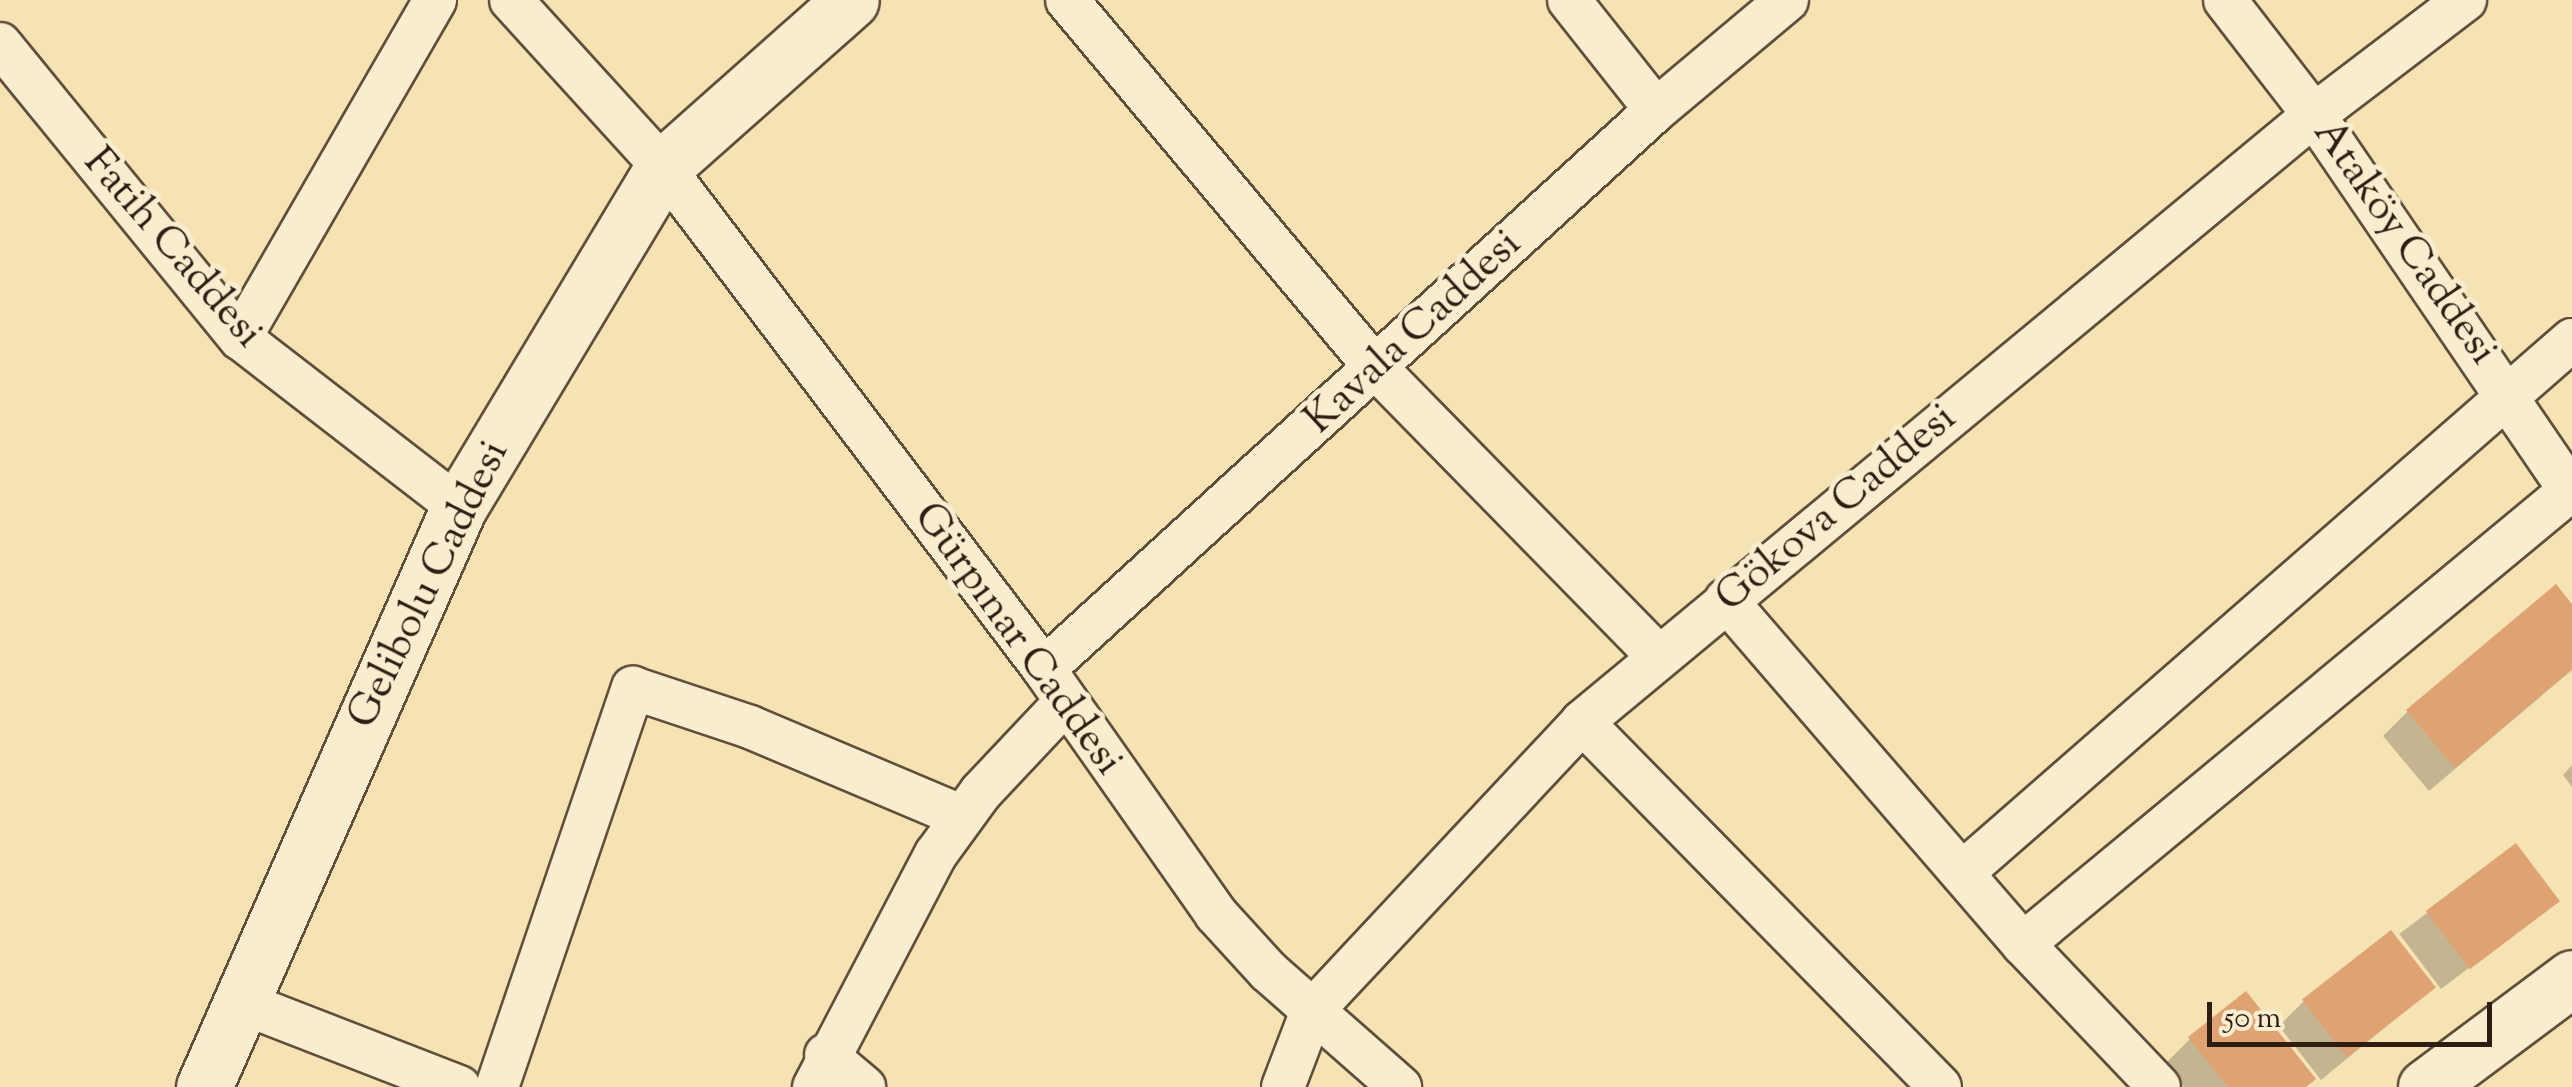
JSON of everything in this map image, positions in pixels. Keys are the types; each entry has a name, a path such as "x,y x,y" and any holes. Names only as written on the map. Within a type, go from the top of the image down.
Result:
{"street":[{"path":"240,338 436,0"},
{"name":"Gürpınar Caddesi","path":"511,0 663,167 1055,686 1216,914 1312,1011 1400,1087"},
{"name":"Gelibolu Caddesi","path":"204,1087 458,507 663,167 851,0"},
{"path":"1068,0 1376,368 1658,656"},
{"path":"1569,0 1656,110"},
{"name":"Kavala Caddesi","path":"820,1071 961,816 1055,686 1376,368 1656,110 1787,0"},
{"name":"Ataköy Caddesi","path":"2225,0 2314,115 2508,391 2571,491"},
{"name":"Gökova Caddesi","path":"1283,1087 1312,1011 1582,722 2314,115 2465,0"},
{"name":"Fatih Caddesi","path":"0,44 240,338 458,507"},
{"path":"1962,872 2508,391 2572,340"},
{"path":"2024,944 2571,491"},
{"path":"1726,600 2024,944 2159,1087"},
{"path":"497,1087 633,688 750,727 961,816"},
{"path":"1582,722 1940,1087"},
{"path":"2450,1080 2572,978"},
{"path":"240,1002 459,1087"},
{"path":"820,1071 864,1087"}],"building":[{"path":"2556,584 2572,604 2572,669 2455,768 2406,710"},
{"path":"2516,843 2560,901 2470,969 2426,911"},
{"path":"2391,930 2436,988 2347,1057 2302,1000"},
{"path":"2246,991 2316,1079 2306,1087 2228,1087 2188,1037"}]}
